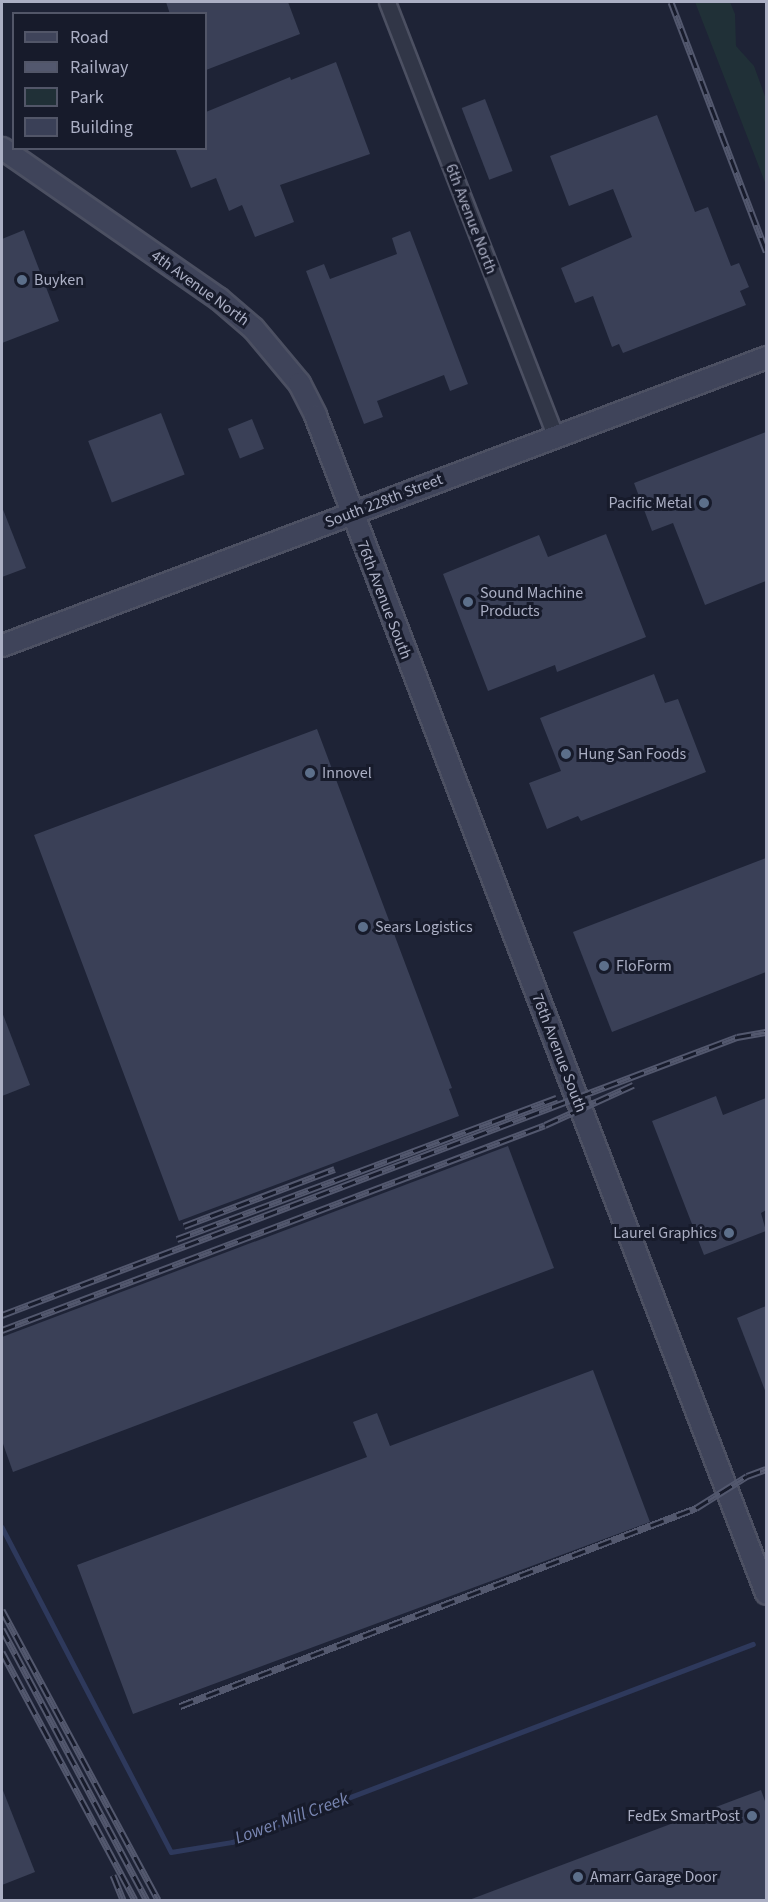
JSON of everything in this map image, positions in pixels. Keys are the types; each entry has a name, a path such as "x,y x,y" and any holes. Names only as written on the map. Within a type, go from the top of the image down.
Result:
{"street":[{"name":"6th Avenue North","path":"387,2 555,436"},
{"name":"4th Avenue North","path":"2,148 218,298 254,328 278,354 303,391 351,514"},
{"name":"South 228th Street","path":"2,645 765,357"},
{"name":"76th Avenue South","path":"351,514 766,1593"}],"green space":[{"path":"695,2 730,2 735,14 736,46 754,66 766,99 766,185"}],"building":[{"path":"166,2 288,2 300,34 207,70 207,12 169,12"},
{"path":"336,62 370,154 280,185 294,222 255,237 242,205 229,211 216,178 191,188 176,150 207,150 207,112 290,77 291,80"},
{"path":"485,99 513,171 489,180 462,108"},
{"path":"657,115 695,212 708,207 731,266 739,263 749,287 740,291 746,305 623,353 619,344 612,347 593,296 575,303 561,268 632,237 613,189 569,206 550,156"},
{"name":"Buyken","path":"24,230 59,321 2,343 2,239"},
{"path":"410,231 468,384 450,391 444,375 377,401 383,417 364,424 306,271 324,264 330,279 397,254 392,238"},
{"path":"161,413 185,475 112,503 88,441"},
{"path":"252,419 264,449 240,458 228,429"},
{"name":"Pacific Metal","path":"766,432 766,581 705,605 673,523 652,531 634,483"},
{"path":"2,507 26,568 2,577"},
{"path":"606,534 646,637 557,672 555,665 488,691 443,574 539,535 548,557"},
{"path":"654,674 665,703 678,699 706,772 581,821 578,816 547,829 529,783 561,771 540,718"},
{"path":"317,729 452,1088 449,1089 459,1116 179,1221 34,835"},
{"path":"766,858 766,972 612,1032 573,932"},
{"path":"2,1012 30,1085 2,1096"},
{"path":"716,1096 723,1115 766,1098 766,1210 761,1213 766,1231 704,1255 652,1121"},
{"path":"508,1146 554,1268 13,1472 2,1441 2,1337"},
{"path":"766,1306 766,1393 737,1318"},
{"path":"593,1370 650,1522 133,1714 77,1565 367,1457 353,1422 377,1413 390,1446"},
{"path":"2,1788 35,1872 2,1885"},
{"path":"761,1790 766,1804 766,1900 469,1900"}],"waterway":[{"name":"Lower Mill Creek","path":"2,1527 171,1852 232,1842 753,1644"}],"railway":[{"path":"671,2 766,251"},
{"path":"2,1315 737,1037 766,1032"},
{"path":"2,1330 545,1125 633,1085"},
{"path":"177,1239 557,1098"},
{"path":"184,1226 335,1169"},
{"path":"180,1706 696,1508 747,1476 766,1469"},
{"path":"2,1610 158,1900"},
{"path":"2,1629 147,1900"},
{"path":"2,1652 135,1900"},
{"path":"113,1875 123,1900"}],"place":[{"name":"Buyken","path":"22,280"},
{"name":"Pacific Metal","path":"704,503"},
{"name":"Sound Machine Products","path":"468,602"},
{"name":"Hung San Foods","path":"566,754"},
{"name":"Innovel","path":"310,773"},
{"name":"Sears Logistics","path":"363,927"},
{"name":"FloForm","path":"604,966"},
{"name":"Laurel Graphics","path":"729,1233"},
{"name":"FedEx SmartPost","path":"752,1816"},
{"name":"Amarr Garage Door","path":"578,1877"}]}
